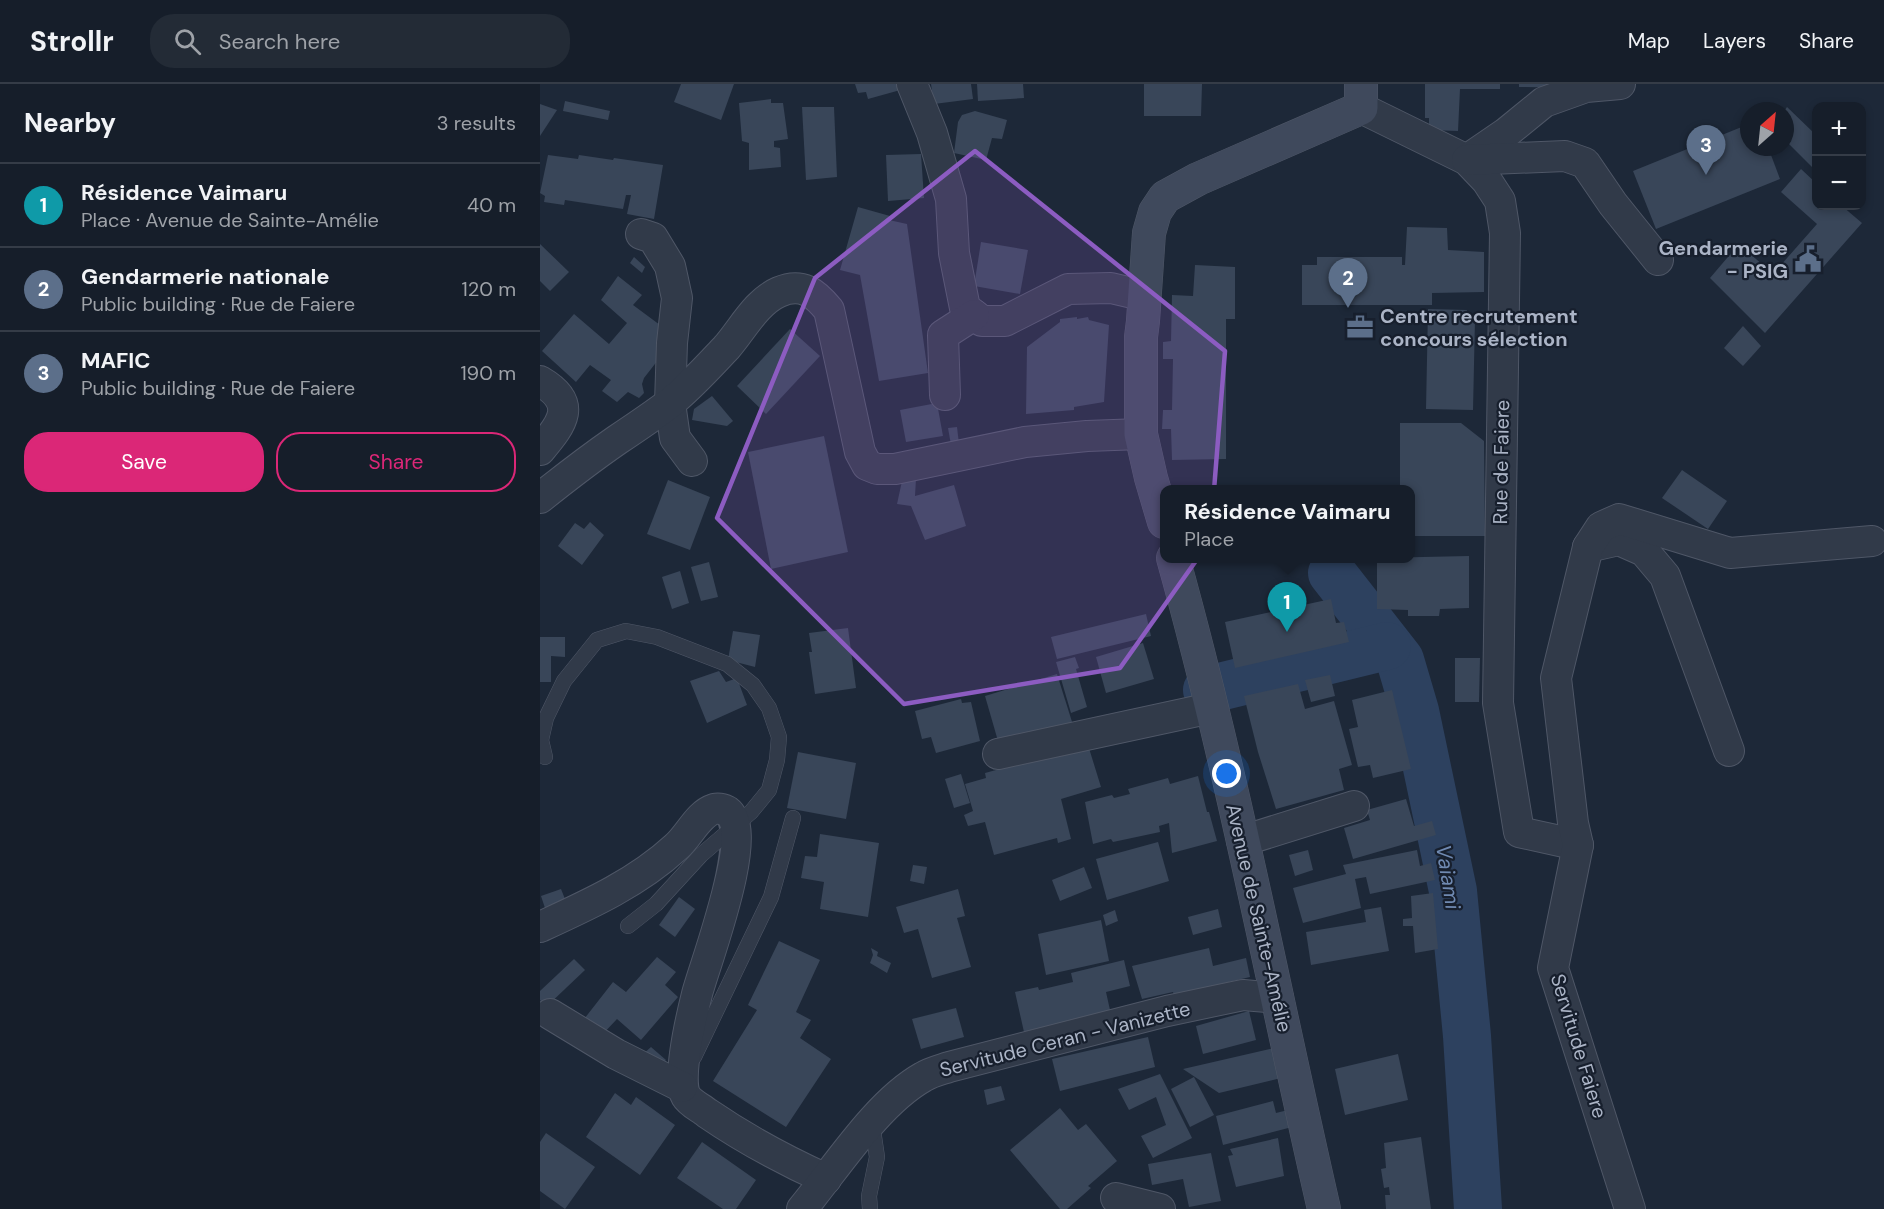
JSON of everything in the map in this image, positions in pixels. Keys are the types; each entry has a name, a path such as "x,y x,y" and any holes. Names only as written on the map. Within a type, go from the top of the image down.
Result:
{"street":[{"path":"912,84 932,132 951,199 954,253 965,308 982,321 1005,321 1068,289 1111,288 1145,296"},
{"path":"1467,160 1506,133 1544,102 1587,87 1620,84"},
{"path":"1160,508 1141,434 1141,337 1149,233 1155,212 1165,197 1361,96"},
{"name":"Rue de Faiere","path":"1361,96 1467,160 1500,201 1504,233 1498,703 1519,832 1578,845"},
{"path":"1467,160 1565,156 1585,163 1613,204 1658,260"},
{"path":"641,234 653,238 670,266 677,298 672,343 670,403 675,438 692,461"},
{"path":"540,498 578,468 670,403 702,374 760,306 777,292 795,287 806,289 818,296 829,310 860,452 867,465 877,469 895,469 1025,442 1141,434"},
{"path":"945,395 943,335 974,315"},
{"path":"540,381 558,393 564,407 558,428 540,450"},
{"path":"1578,845 1573,822 1556,678 1588,547 1601,527 1619,519 1730,553 1872,541"},
{"path":"1588,547 1618,540 1644,551 1665,576 1729,751"},
{"name":"Avenue de Sainte-Amélie","path":"1174,563 1196,641 1324,1209"},
{"path":"998,754 1211,708"},
{"path":"1242,841 1354,806"},
{"path":"540,927 587,905 643,874 679,845 708,812 717,808 725,810 733,817 735,824 732,871 726,901 697,993 682,1083 687,1098 722,1123 771,1154 826,1179"},
{"name":"Servitude Faiere","path":"1578,845 1553,968 1630,1209"},
{"name":"Servitude Ceran - Vanizette","path":"802,1209 872,1123 905,1089 924,1076 949,1067 1167,1011 1243,995 1278,998"},
{"path":"550,1014 616,1054 682,1083"},
{"path":"1116,1198 1160,1209"}],"lane":[{"path":"545,757 542,740 546,718 564,681 597,640 626,631 657,637 727,664 753,685 769,708 779,737 777,760 769,790 751,813 735,824 701,855 656,904 628,926"},
{"path":"682,1083 771,897 793,818"},
{"path":"870,1209 869,1196 877,1157 872,1123"}],"highlighted area":[{"path":"975,151 1225,351 1210,541 1120,668 904,704 717,518 815,278"}],"building":[{"path":"681,84 734,84 721,120 674,102"},
{"path":"855,84 902,84 904,89 868,99 866,92 858,93"},
{"path":"931,84 971,84 973,99 934,104"},
{"path":"977,84 1023,84 1024,98 978,101"},
{"path":"1144,84 1202,84 1201,116 1144,116"},
{"path":"1425,84 1500,84 1500,89 1460,89 1458,131 1429,130 1429,118 1425,118"},
{"path":"1519,84 1581,84 1581,88 1519,87"},
{"path":"771,99 771,103 783,103 788,139 774,141 774,147 780,148 781,167 749,170 749,143 742,141 739,103"},
{"path":"565,101 610,111 608,120 563,111"},
{"path":"540,104 557,110 540,136"},
{"path":"802,107 834,107 837,177 806,180"},
{"path":"975,111 1007,120 1002,139 992,138 986,160 954,153 958,122 962,115"},
{"path":"1794,114 1812,131 1812,167 1794,149"},
{"path":"1740,128 1740,156 1771,156 1780,179 1656,229 1633,171"},
{"path":"921,154 924,198 888,201 886,155"},
{"path":"548,155 578,159 579,155 613,160 614,158 663,165 654,219 627,214 631,195 626,195 623,209 565,200 564,205 544,202 545,196 540,193"},
{"name":"Gendarmerie - PSIG","path":"1801,169 1812,179 1812,210 1847,210 1862,223 1765,333 1710,278 1739,244 1773,274 1817,224 1781,192"},
{"path":"858,207 890,216 889,220 907,224 928,373 879,381 860,275 840,270"},
{"path":"1407,227 1447,228 1448,250 1484,252 1484,292 1432,293 1432,305 1302,305 1302,265 1317,265 1317,257 1402,257 1402,265 1405,265"},
{"path":"981,242 1028,250 1020,294 974,286"},
{"path":"540,244 569,272 550,291 540,281"},
{"path":"634,257 645,267 642,273 630,263"},
{"path":"1195,265 1235,267 1235,319 1226,319 1226,459 1172,460 1171,429 1162,429 1163,410 1172,410 1173,359 1163,359 1163,342 1171,341 1172,295 1193,296"},
{"path":"618,276 642,295 633,305 660,325 658,360 644,378 642,384 644,393 639,398 628,392 617,402 602,391 611,380 590,365 576,382 542,351 574,314 609,344 627,323 601,300"},
{"path":"1428,309 1467,310 1467,319 1475,319 1473,410 1426,409"},
{"path":"1077,317 1077,319 1088,317 1089,320 1109,325 1104,402 1074,407 1074,410 1026,414 1027,347 1060,322 1060,319"},
{"path":"1743,326 1761,346 1743,366 1724,348"},
{"path":"790,329 820,356 766,414 737,386"},
{"path":"712,396 733,421 727,426 692,420 694,409"},
{"path":"937,403 943,436 906,442 900,410"},
{"path":"1400,423 1461,423 1484,441 1485,536 1415,536 1415,485 1400,485"},
{"path":"957,427 959,444 951,445 948,428"},
{"path":"824,436 848,552 771,569 748,452"},
{"path":"1682,470 1727,501 1708,529 1662,498"},
{"path":"916,479 915,496 954,485 966,526 925,540 911,506 897,504 902,481"},
{"path":"668,480 710,497 690,550 647,534"},
{"path":"590,522 604,535 582,565 558,546 575,523 584,529"},
{"path":"1469,556 1469,608 1440,609 1439,616 1408,616 1408,610 1377,609 1377,563 1415,563 1415,557"},
{"path":"709,562 718,597 701,601 691,567"},
{"path":"680,571 689,603 672,609 662,577"},
{"path":"1331,599 1336,623 1344,622 1349,642 1235,668 1225,622"},
{"path":"1146,614 1151,636 1057,659 1051,637"},
{"path":"848,628 856,688 815,694 809,652 812,652 809,633"},
{"path":"733,631 760,635 755,667 728,660"},
{"path":"540,637 565,637 565,657 551,656 551,682 540,682"},
{"path":"1143,643 1154,679 1106,693 1096,657"},
{"path":"1075,657 1079,668 1076,669 1087,707 1071,713 1056,662"},
{"path":"1455,658 1480,658 1479,702 1455,702"},
{"path":"719,671 726,682 737,678 747,705 707,723 690,681"},
{"path":"1057,674 1073,725 998,741 985,696"},
{"path":"1330,675 1335,696 1311,702 1305,680"},
{"path":"1298,684 1305,709 1334,701 1352,765 1339,769 1344,790 1276,809 1244,696"},
{"path":"1392,690 1411,769 1373,778 1370,765 1358,767 1349,729 1358,727 1352,700"},
{"path":"961,699 962,703 971,702 980,741 936,753 931,737 922,739 915,711"},
{"path":"1088,745 1101,787 1061,799 1071,839 1058,843 1057,838 994,855 985,822 968,826 964,815 973,811 965,784 986,778 985,773"},
{"path":"798,752 856,763 846,819 787,808"},
{"path":"961,774 970,803 954,808 945,779"},
{"path":"1198,776 1217,841 1172,853 1169,823 1159,826 1160,832 1093,844 1085,802 1112,795 1114,798 1130,794 1128,789 1168,778 1170,784"},
{"path":"1406,799 1414,826 1432,821 1436,835 1353,859 1344,828 1370,820 1367,810"},
{"path":"820,834 879,843 868,917 820,909 824,882 801,878 805,856 817,857"},
{"path":"1158,842 1169,881 1107,900 1096,859"},
{"path":"1308,850 1313,870 1295,876 1289,855"},
{"path":"1417,850 1420,866 1431,863 1435,880 1370,894 1366,877 1355,879 1361,908 1303,923 1293,888 1346,874 1343,865"},
{"path":"913,865 927,867 924,884 910,881"},
{"path":"1084,867 1092,888 1060,901 1052,880"},
{"path":"561,889 569,909 548,917 541,896"},
{"path":"958,889 965,916 957,918 971,967 932,978 918,929 904,933 896,907"},
{"path":"1433,893 1438,949 1415,953 1413,926 1403,926 1403,919 1412,918 1411,896"},
{"path":"679,897 695,909 675,937 659,925"},
{"path":"1381,907 1389,951 1311,965 1306,932 1366,922 1364,910"},
{"path":"1218,909 1222,927 1193,935 1188,917"},
{"path":"1115,910 1118,921 1106,926 1103,915"},
{"path":"1101,920 1109,961 1046,975 1038,934"},
{"path":"779,941 820,960 796,1012 811,1020 800,1038 831,1059 786,1127 713,1081 757,1010 748,1005"},
{"path":"871,948 878,952 877,956 891,963 887,973 870,963 873,955"},
{"path":"1209,948 1213,966 1246,958 1250,977 1174,995 1173,992 1142,999 1132,966"},
{"path":"657,957 676,972 665,985 678,997 641,1040 617,1019 600,1037 581,1023 613,982 626,992"},
{"path":"574,959 585,970 546,1007 540,1000 540,991"},
{"path":"1124,960 1130,986 1106,992 1110,1010 1024,1032 1015,992 1038,987 1039,990 1073,982 1071,973"},
{"path":"956,1008 964,1037 921,1049 912,1019"},
{"path":"1249,1011 1256,1040 1203,1054 1196,1026"},
{"path":"1148,1037 1155,1067 1060,1091 1052,1059"},
{"path":"651,1047 666,1060 658,1069 641,1056"},
{"path":"1274,1048 1281,1078 1219,1093 1183,1069"},
{"path":"1398,1054 1408,1100 1345,1115 1335,1069"},
{"path":"1160,1074 1192,1138 1153,1158 1141,1136 1166,1125 1156,1097 1129,1110 1118,1089"},
{"path":"1194,1077 1214,1115 1190,1127 1171,1089"},
{"path":"1001,1086 1005,1100 987,1105 984,1090"},
{"path":"615,1093 631,1105 636,1097 675,1125 640,1175 586,1137"},
{"path":"1273,1101 1276,1113 1292,1109 1296,1126 1223,1145 1216,1116"},
{"path":"1060,1108 1078,1130 1086,1124 1117,1161 1088,1186 1091,1188 1067,1209 1060,1209 1010,1150"},
{"path":"546,1133 595,1167 565,1209 540,1191 540,1142"},
{"path":"1421,1137 1431,1209 1386,1209 1385,1195 1390,1195 1389,1187 1384,1188 1381,1169 1386,1168 1384,1143"},
{"path":"1278,1138 1284,1176 1236,1187 1228,1156 1233,1155 1230,1149"},
{"path":"702,1142 756,1180 736,1209 723,1209 677,1178"},
{"path":"1211,1153 1221,1201 1189,1207 1183,1179 1152,1185 1148,1164"}],"waterway":[{"name":"Vaiami","path":"1332,573 1400,660 1415,711 1453,891 1467,1036 1478,1209"},
{"path":"1207,690 1387,646"}],"place":[{"name":"MAFIC","path":"1706,175"},
{"name":"Gendarmerie - PSIG","path":"1808,259"},
{"name":"Gendarmerie nationale","path":"1348,308"},
{"name":"Centre recrutement concours sélection","path":"1360,327"},
{"name":"Résidence Vaimaru","path":"1287,632"}]}
